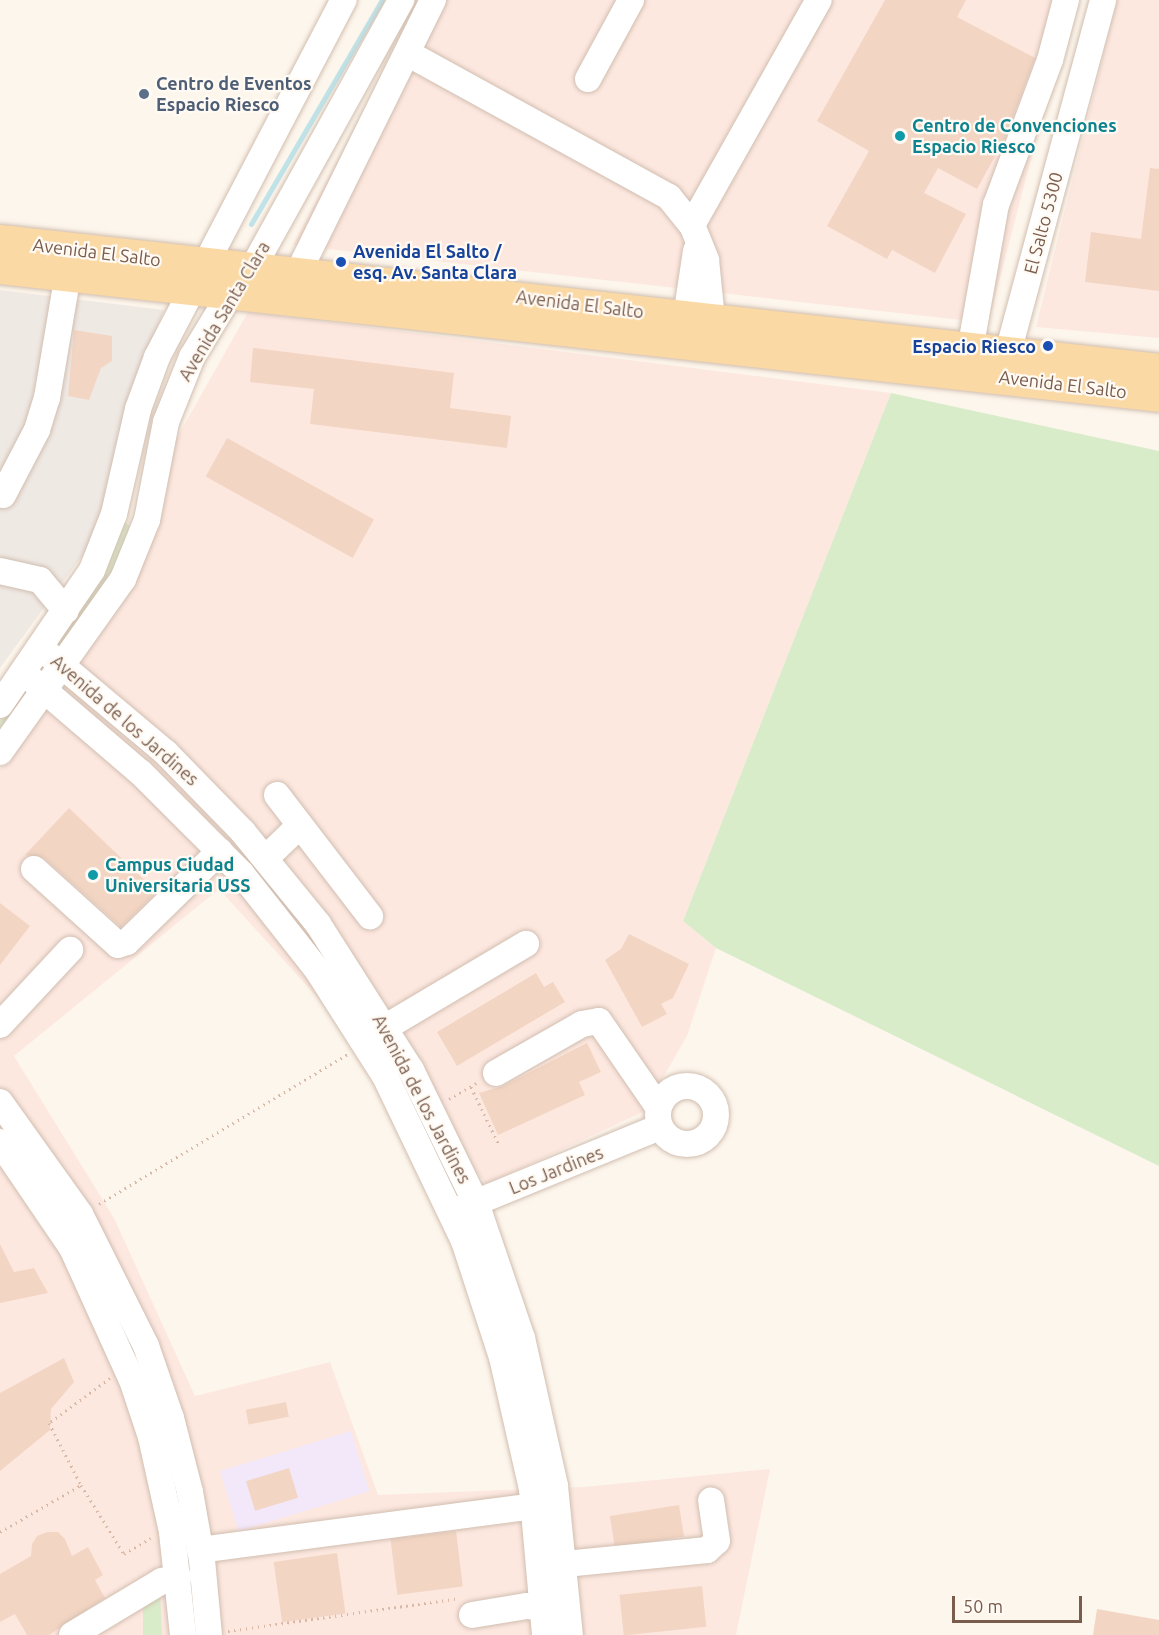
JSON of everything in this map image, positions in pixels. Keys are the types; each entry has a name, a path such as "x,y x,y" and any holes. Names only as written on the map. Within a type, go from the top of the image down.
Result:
{"main road":[{"name":"Avenida El Salto","path":"0,241 196,277 241,283 968,361"},
{"name":"Avenida El Salto","path":"0,267 68,274 196,277"},
{"name":"Avenida El Salto","path":"241,283 297,275 699,318 1005,366 1159,395"},
{"name":"Avenida El Salto","path":"1005,366 1159,370"}],"street":[{"name":"Avenida Santa Clara","path":"0,705 92,570 106,536 126,472 143,393 196,277 344,0"},
{"name":"Avenida Santa Clara","path":"0,752 64,665 132,562 154,494 172,405 192,357 241,283 401,0"},
{"path":"297,275 434,0"},
{"path":"588,79 631,0"},
{"path":"694,230 819,0"},
{"path":"968,361 996,206 1050,60 1066,0"},
{"name":"El Salto 5300","path":"1005,366 1103,0"},
{"path":"409,54 669,197 694,230 706,260 699,318"},
{"path":"3,495 37,430 47,398 68,274"},
{"path":"0,571 40,580 66,611"},
{"name":"Avenida de los Jardines","path":"41,648 64,665 173,760 270,863 318,924 386,1027 432,1108 476,1203 534,1379 564,1552 552,1618"},
{"name":"Avenida de los Jardines","path":"23,672 141,773 231,862 318,971 362,1037 408,1118 452,1212 505,1368 534,1506 538,1545 552,1618 570,1635"},
{"path":"277,795 370,916"},
{"path":"34,869 118,945 127,942 231,862 257,867 270,863 305,832"},
{"path":"177,910 231,862"},
{"path":"258,893 270,863"},
{"path":"386,1027 526,944"},
{"path":"0,1025 70,950"},
{"name":"Los Jardines","path":"452,1212 476,1203 659,1117 599,1021 582,1024 496,1073"},
{"path":"0,1102 54,1174 82,1242 85,1274 120,1350 151,1437 184,1570 206,1589 218,1633"},
{"path":"0,1142 82,1242 107,1261 141,1335 171,1418 184,1570 183,1635"},
{"path":"85,1274 107,1261"},
{"path":"538,1545 552,1552 707,1550 717,1542 711,1500"},
{"path":"72,1635 184,1570 534,1506"},
{"path":"469,1606 527,1606 552,1618"}],"path":[{"path":"97,1205 352,1051"},
{"path":"432,1108 496,1073"},
{"path":"471,1087 499,1144"},
{"path":"106,1368 113,1388"},
{"path":"110,1378 49,1423 81,1485 124,1554 155,1535 184,1570"},
{"path":"0,1532 81,1485"},
{"path":"218,1633 469,1606"}],"shaded area":[{"name":"Centro de Eventos Espacio Riesco","path":"422,0 1073,0 988,323 293,245"},
{"path":"1117,0 1159,0 1159,338 1036,327"},
{"path":"0,290 164,310 137,380 95,538 0,668"},
{"path":"248,312 891,393 683,921 716,948 687,1036 643,1112 487,1184 219,889 14,1056 114,1218 195,1396 330,1362 378,1495 584,1487 770,1469 736,1635 0,1635 0,769 115,610 174,443"},
{"path":"351,1431 369,1491 238,1531 220,1471"}],"green space":[{"path":"891,393 1159,451 1159,1166 716,948 683,921"},
{"path":"122,521 135,529 122,561 0,737 0,721 106,573"},
{"path":"160,1594 162,1635 143,1635 143,1603"}],"building":[{"name":"Centro de Convenciones Espacio Riesco","path":"885,0 966,0 957,17 1035,58 1005,138 977,189 938,168 924,193 966,214 935,273 892,250 887,259 827,226 869,151 817,121"},
{"path":"1150,168 1159,169 1159,291 1085,282 1091,232 1141,239"},
{"path":"74,330 112,336 112,361 101,368 89,400 68,396"},
{"path":"253,348 454,373 450,408 511,416 507,448 310,424 314,389 250,382"},
{"path":"227,438 374,519 353,558 206,476"},
{"name":"Campus Ciudad Universitaria USS","path":"69,808 157,892 121,927 44,858 25,855"},
{"path":"0,903 30,926 0,965"},
{"path":"629,934 689,964 673,998 661,1004 667,1014 642,1027 605,960 621,949"},
{"path":"536,973 544,987 553,982 565,1002 457,1066 437,1032"},
{"path":"587,1043 601,1072 579,1082 585,1095 498,1135 479,1093 503,1086"},
{"path":"0,1244 14,1272 34,1268 48,1293 0,1303"},
{"path":"64,1358 74,1382 51,1409 50,1430 0,1471 0,1393"},
{"path":"286,1402 289,1417 249,1425 246,1410"},
{"path":"289,1468 298,1498 255,1511 246,1481"},
{"path":"679,1505 684,1537 615,1548 610,1516"},
{"path":"456,1531 463,1587 397,1595 390,1539"},
{"path":"47,1532 58,1532 65,1539 72,1556 88,1547 103,1575 95,1580 105,1598 49,1635 27,1635 15,1614 0,1622 0,1574 31,1556 32,1544 37,1536"},
{"path":"337,1553 345,1613 282,1622 274,1562"},
{"path":"702,1586 706,1627 624,1635 619,1595"},
{"path":"1097,1609 1159,1620 1159,1635 1093,1635"}],"waterway":[{"path":"251,224 382,0"}],"place":[{"name":"Centro de Eventos Espacio Riesco","path":"144,94"},
{"name":"Centro de Convenciones Espacio Riesco","path":"900,136"},
{"name":"Avenida El Salto / esq. Av. Santa Clara","path":"341,262"},
{"name":"Espacio Riesco","path":"1048,346"},
{"name":"Campus Ciudad Universitaria USS","path":"93,875"}]}
